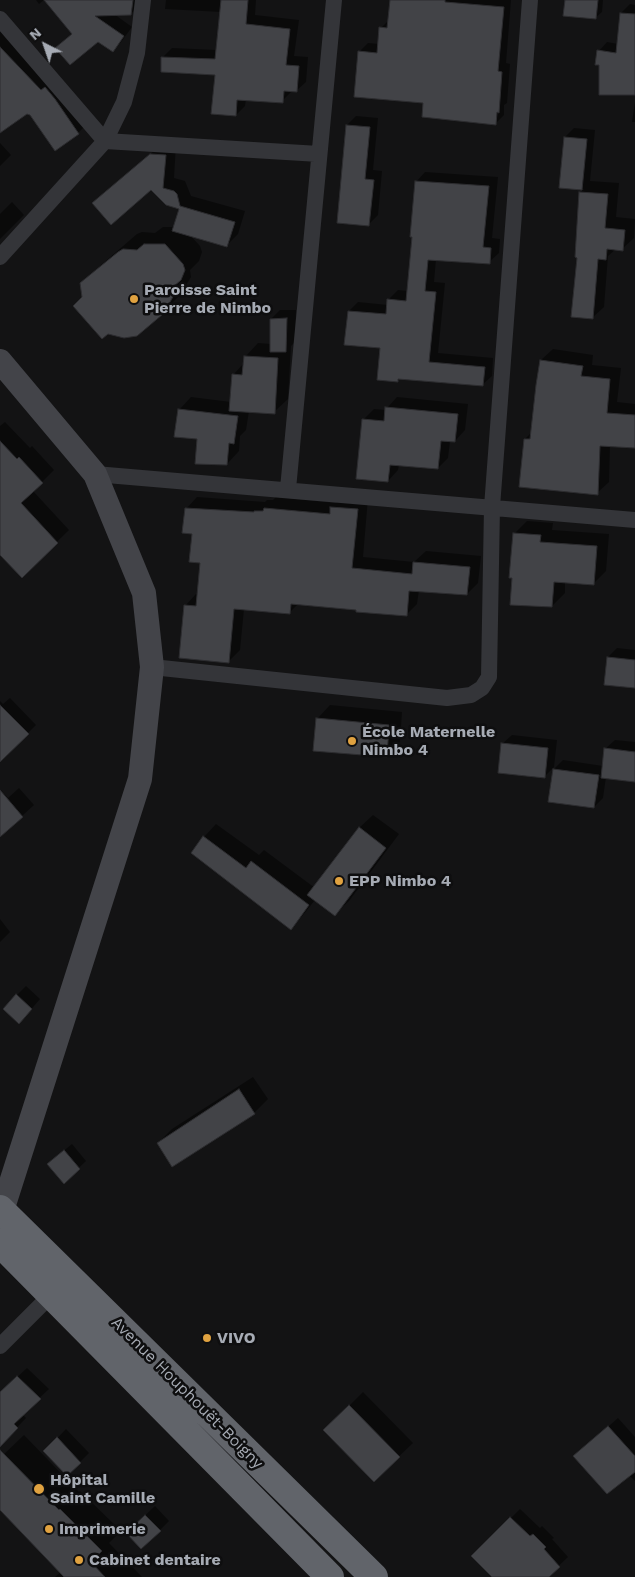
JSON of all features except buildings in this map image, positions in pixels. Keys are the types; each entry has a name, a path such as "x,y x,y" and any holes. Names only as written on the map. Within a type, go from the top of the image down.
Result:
{"highway":[{"name":"Avenue Houphouët-Boigny","path":"1,1213 374,1577"},
{"name":"Avenue Houphouët-Boigny","path":"0,1243 330,1577"}],"street":[{"path":"0,257 105,141 124,102 137,53 143,0"},
{"path":"288,489 334,0"},
{"path":"152,667 447,698 472,695 482,688 490,677 492,507 530,0"},
{"path":"0,18 105,141 319,154"},
{"path":"0,362 95,474 144,593 152,667 140,779 1,1213"},
{"path":"95,474 635,520"},
{"path":"0,1346 51,1296"}],"place":[{"name":"Paroisse Saint Pierre de Nimbo","path":"134,299"},
{"name":"École Maternelle Nimbo 4","path":"352,741"},
{"name":"EPP Nimbo 4","path":"339,881"},
{"name":"VIVO","path":"207,1338"},
{"name":"Hôpital Saint Camille","path":"39,1489"},
{"name":"Imprimerie","path":"49,1529"},
{"name":"Cabinet dentaire","path":"79,1560"}]}
